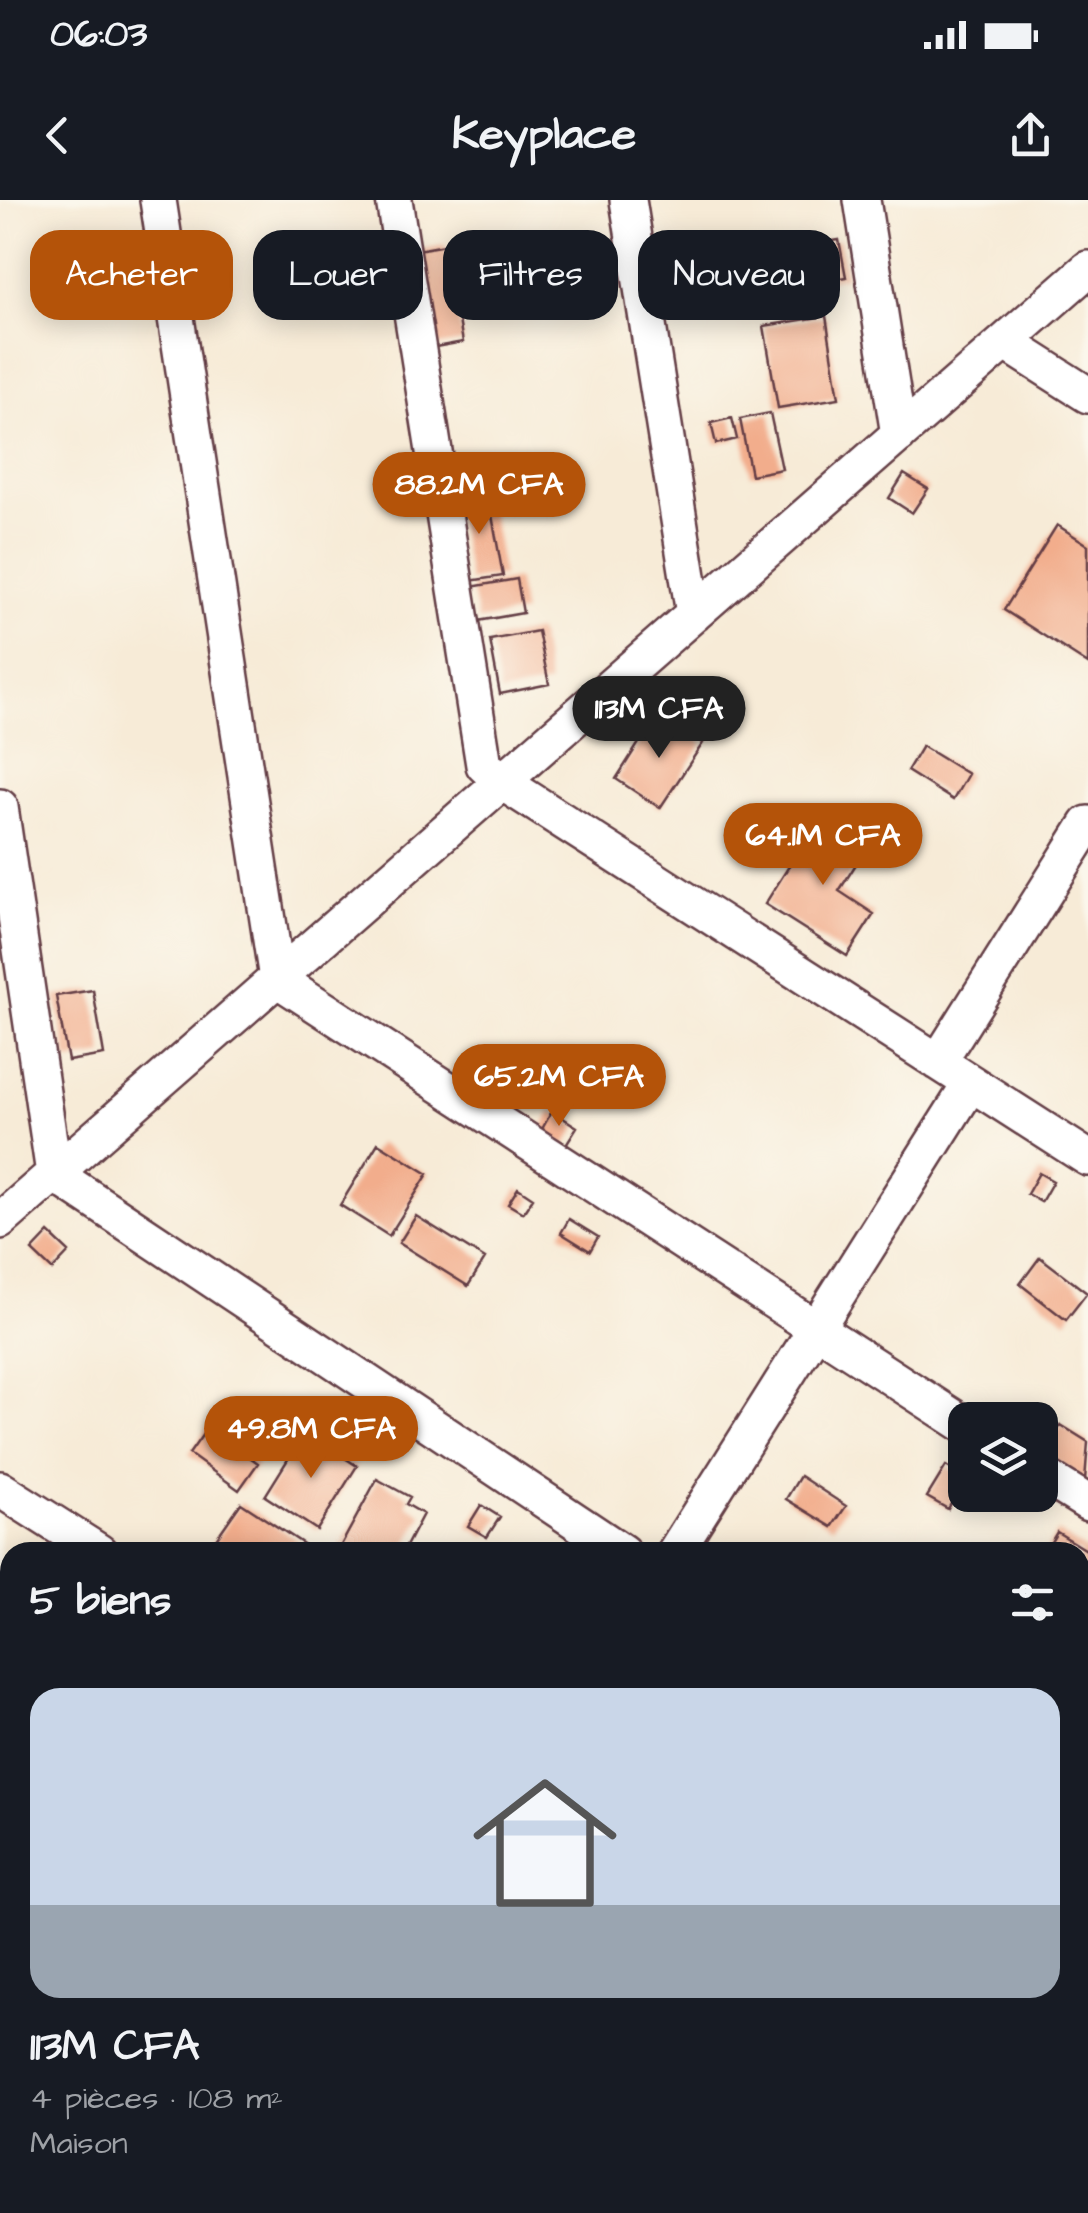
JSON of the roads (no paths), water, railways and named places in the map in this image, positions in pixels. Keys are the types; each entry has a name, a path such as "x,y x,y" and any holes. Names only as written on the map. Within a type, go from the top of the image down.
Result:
{"street":[{"path":"158,200 277,979 948,1414"},
{"path":"394,200 484,765 502,782 1088,1158"},
{"path":"628,200 694,614"},
{"path":"862,200 899,436"},
{"path":"0,1221 1088,270"},
{"path":"1005,342 1088,395"},
{"path":"0,808 54,1174 607,1542"},
{"path":"938,1062 1088,824"},
{"path":"681,1542 970,1083"},
{"path":"1058,1485 1088,1504"},
{"path":"0,1489 83,1542"}]}
